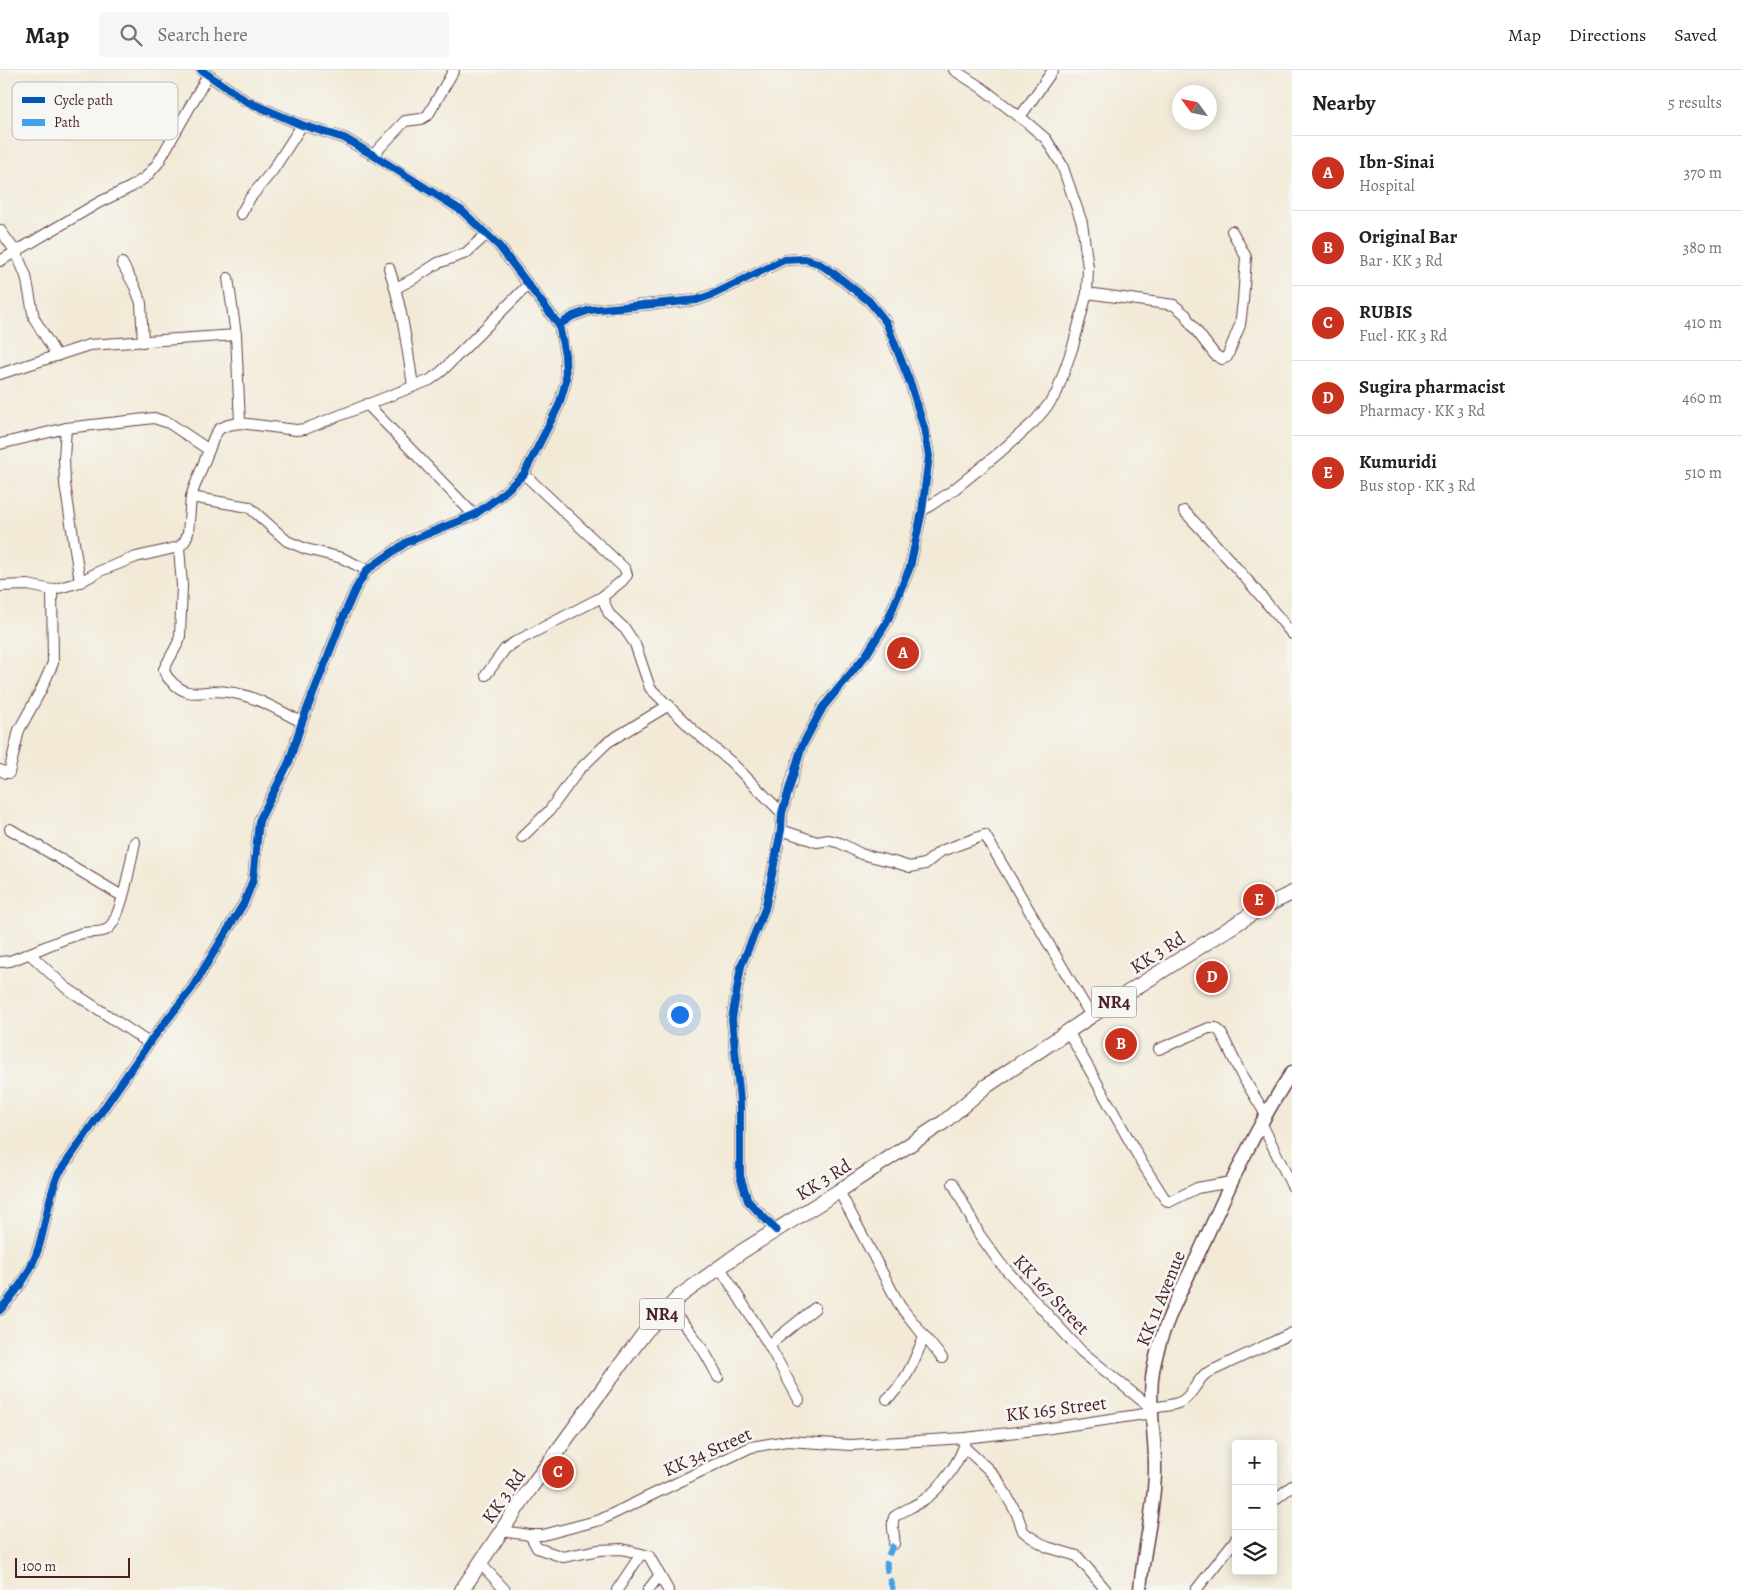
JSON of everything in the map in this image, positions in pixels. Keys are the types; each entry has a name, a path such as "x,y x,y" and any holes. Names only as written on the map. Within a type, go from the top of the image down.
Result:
{"highway":[{"name":"KK 3 Rd","path":"462,1590 501,1531 615,1372 646,1331 680,1296 720,1266 944,1122 985,1088 1092,1016 1261,908 1292,893"}],"main road":[{"name":"KK 11 Avenue","path":"1140,1590 1155,1470 1151,1411 1153,1373 1160,1342 1231,1182 1292,1072"}],"street":[{"path":"373,155 405,121 421,119 428,114 454,70"},
{"path":"922,511 952,491 999,453 1035,421 1049,404 1057,392 1073,346 1087,293 1088,268 1082,223 1062,165 1046,139 982,88 954,70"},
{"path":"1020,117 1053,70"},
{"path":"0,1310 20,1287 37,1254 54,1186 60,1173 150,1043 192,988 244,903 253,880 260,821 289,762 302,722 344,615 355,590 367,570 407,542 474,515 499,497 524,474 559,405 566,381 565,355 559,325 499,246 462,211 344,138 302,125 246,101 204,73 178,124"},
{"path":"240,214 302,125"},
{"path":"0,261 146,177 158,163 170,140"},
{"path":"0,230 16,252 26,276 34,318 57,356"},
{"path":"1087,293 1174,305 1186,315 1215,355 1222,359 1227,358 1240,326 1244,301 1246,257 1232,231"},
{"path":"396,288 438,263 466,253 487,234"},
{"path":"559,325 574,316 590,310 697,300 714,294 784,260 805,259 818,263 833,272 869,301 886,322 911,384 924,428 929,456 922,511 910,568 887,622 866,655 823,707 802,746 782,813 781,830 765,909 741,966 732,1019 740,1101 740,1176 748,1200 776,1230"},
{"path":"122,263 141,303 143,342"},
{"path":"389,268 403,318 414,386"},
{"path":"228,278 236,335 240,423"},
{"path":"0,586 28,585 52,590 80,582 100,571 136,557 179,547 188,533 191,497 219,429 240,423 296,430 305,429 430,380 442,371 528,285"},
{"path":"0,374 89,344 236,335"},
{"path":"367,404 474,515"},
{"path":"0,444 66,428 154,418 169,423 209,450"},
{"path":"66,428 64,458 66,484 80,582"},
{"path":"486,674 505,648 602,596 627,575 625,569 524,474"},
{"path":"191,497 249,507 287,541 306,549 342,558 367,570"},
{"path":"1184,511 1261,594 1292,634"},
{"path":"179,547 182,586 180,636 164,669 164,673 179,689 201,693 217,691 252,698 302,722"},
{"path":"0,770 6,773 9,772 19,730 41,690 53,663 52,590"},
{"path":"602,596 609,614 625,629 635,644 650,688 694,731 731,762 782,813"},
{"path":"522,837 549,811 578,771 608,742 669,705"},
{"path":"10,828 122,896"},
{"path":"781,830 817,842 829,840 861,854 910,867 925,864 941,851 985,835 1092,1016"},
{"path":"0,962 10,961 30,954 74,936 106,930 117,915 135,842"},
{"path":"30,954 65,987 150,1043"},
{"path":"1159,1049 1209,1028 1216,1028 1264,1120 1292,1186"},
{"path":"1069,1033 1137,1155 1165,1200 1169,1202 1197,1188 1231,1182"},
{"name":"KK 167 Street","path":"953,1184 979,1234 1000,1263 1081,1351 1151,1411"},
{"path":"839,1191 900,1306 942,1358"},
{"path":"720,1266 769,1345 799,1400"},
{"path":"668,1308 695,1336 705,1350 718,1377"},
{"path":"769,1345 815,1308"},
{"name":"KK 165 Street","path":"965,1442 1151,1411 1179,1402 1189,1394 1205,1374 1292,1333"},
{"path":"887,1400 901,1383 913,1363 924,1337"},
{"name":"KK 34 Street","path":"501,1531 530,1535 558,1532 600,1520 751,1447 773,1442 787,1441 851,1445 965,1442"},
{"path":"894,1544 895,1538 892,1531 894,1517 926,1499 935,1490 948,1474 965,1442 999,1482 1024,1531 1046,1547 1077,1556 1106,1590"},
{"path":"1277,1498 1292,1486"},
{"path":"530,1535 537,1548 564,1557 599,1550 622,1549 649,1556 668,1590"},
{"path":"1196,1590 1232,1544"},
{"path":"617,1590 641,1554"},
{"path":"480,1563 505,1590"},
{"path":"648,1590 659,1576"}],"marked path":[{"path":"893,1590 887,1562 894,1544"}],"cycle path":[{"path":"0,1310 21,1284 33,1263 59,1173 149,1043 192,988 244,903 253,880 259,821 289,762 302,722 344,615 355,590 367,570 407,542 474,515 499,497 524,474 559,405 566,381 565,355 559,325 499,246 462,211 344,138 302,125 246,101 201,70"},
{"path":"559,325 573,316 590,310 697,300 714,294 784,260 805,259 818,263 833,273 869,301 886,322 911,385 924,428 929,456 922,511 910,567 887,622 866,655 823,707 802,746 782,813 781,830 765,909 741,966 732,1019 740,1101 740,1176 748,1201 776,1230"}],"place":[{"name":"Ibn-Sinai","path":"903,653"},
{"name":"Kumuridi","path":"1259,900"},
{"name":"Sugira pharmacist","path":"1212,977"},
{"name":"Original Bar","path":"1121,1044"},
{"name":"RUBIS","path":"558,1472"}]}
